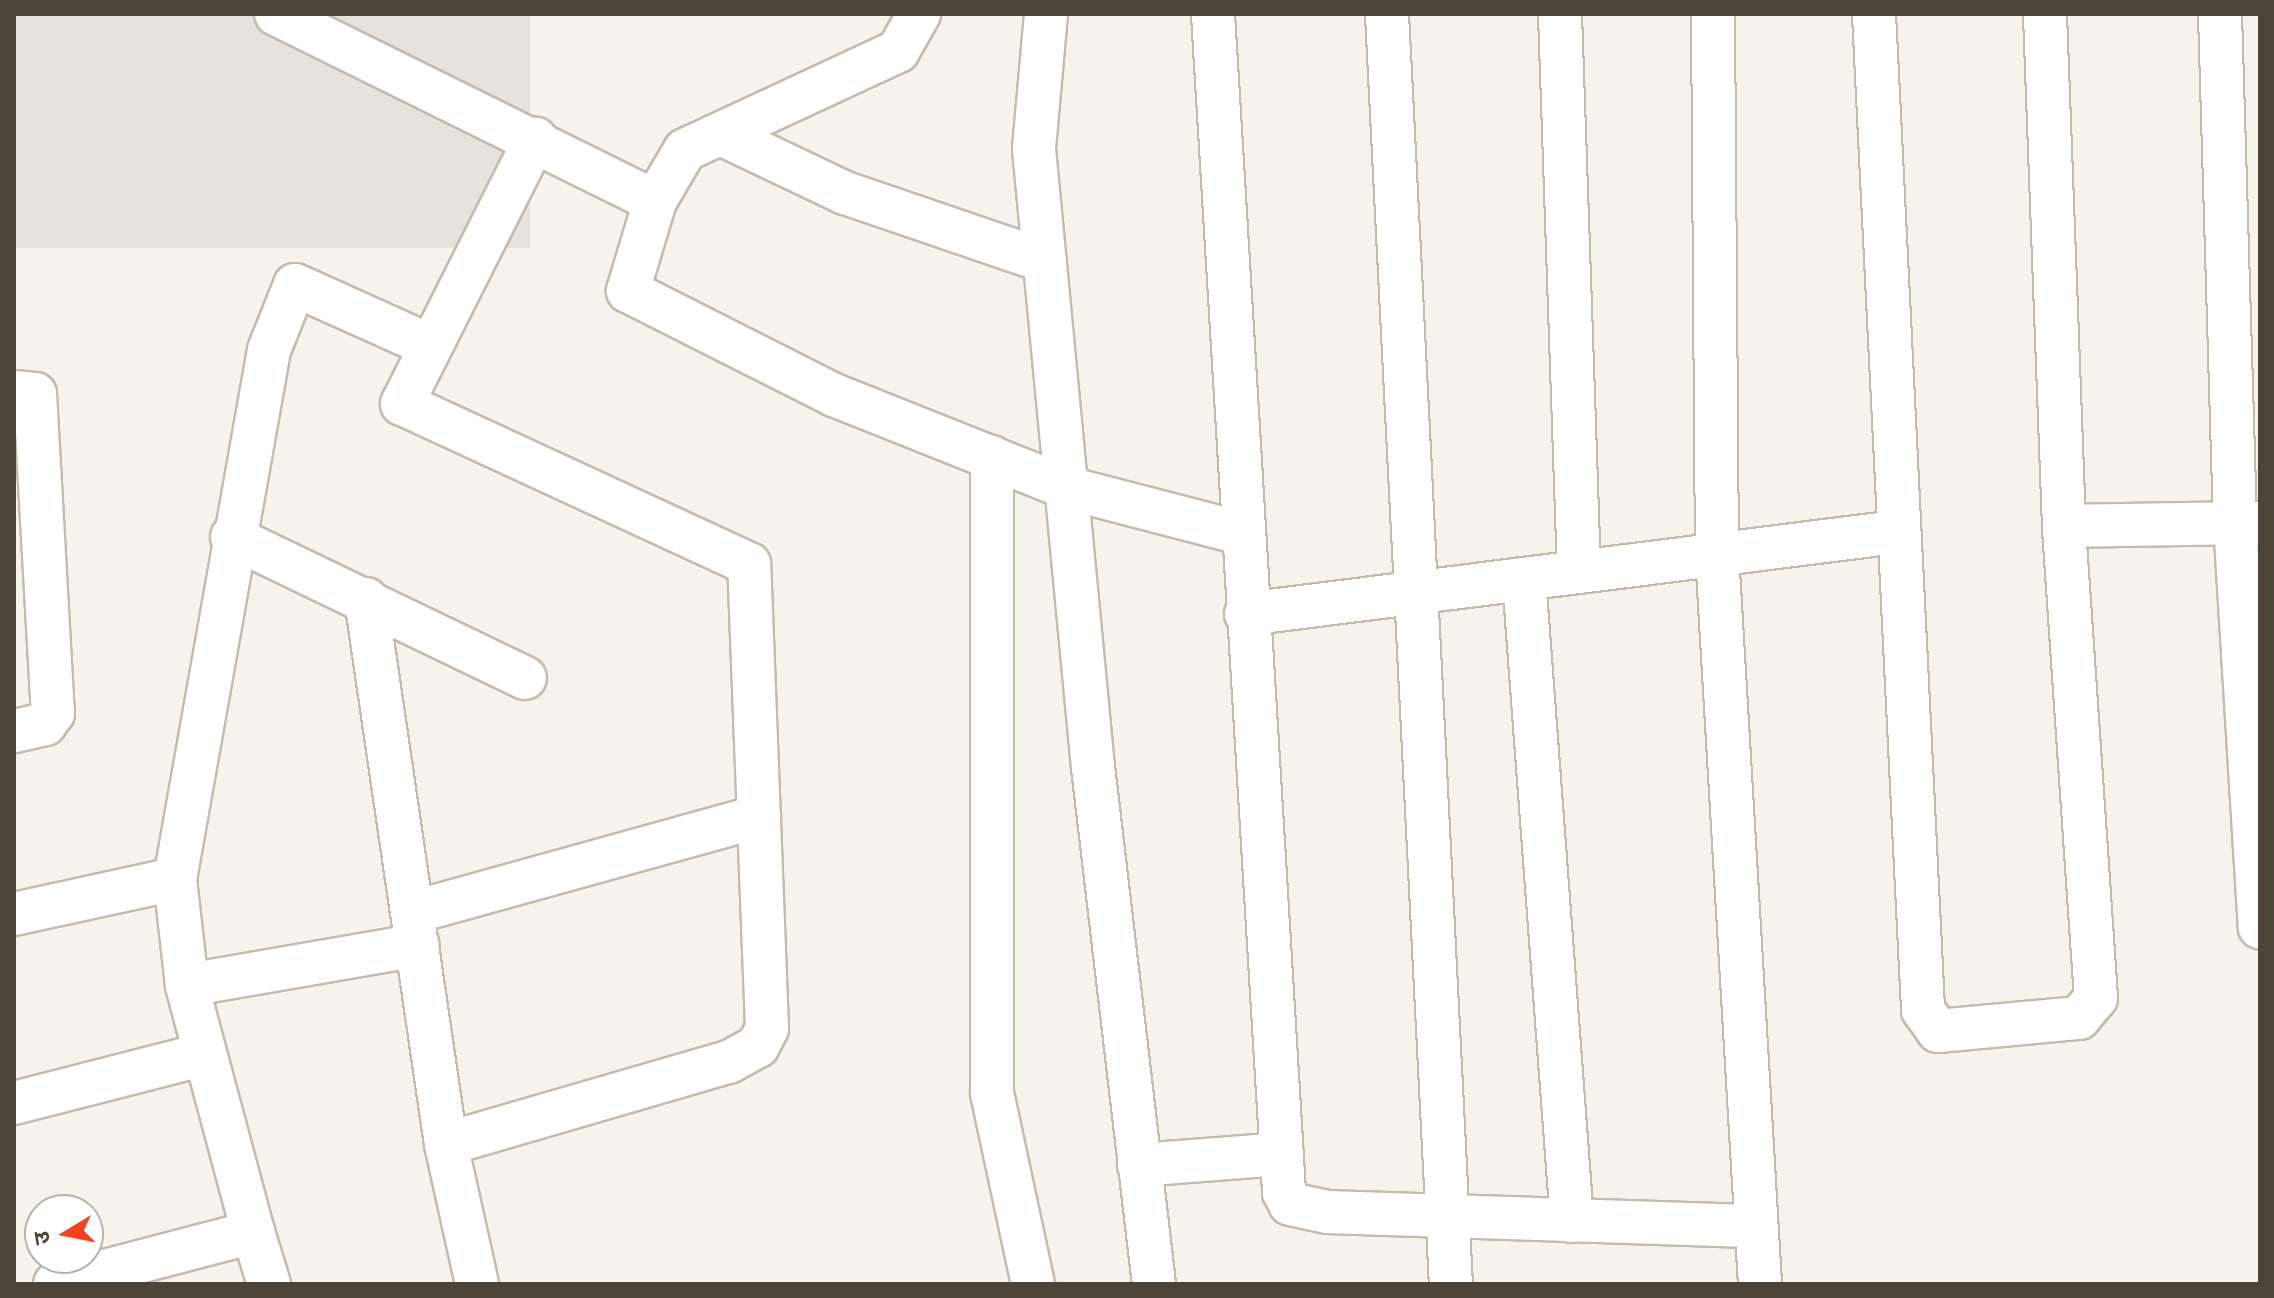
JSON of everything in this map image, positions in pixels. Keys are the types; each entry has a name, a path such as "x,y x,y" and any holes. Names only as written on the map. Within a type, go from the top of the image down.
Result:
{"street":[{"path":"276,14 535,139 655,201"},
{"path":"919,14 898,51 723,135 685,150 655,201 628,291 834,395 1068,488 1241,533"},
{"path":"1046,14 1034,149 1139,1165 1154,1284"},
{"path":"1213,14 1241,533 1284,1192 1302,1209 1449,1219 1756,1226"},
{"path":"1387,14 1451,1284"},
{"path":"1560,14 1579,572"},
{"path":"1713,14 1717,554 1760,1284"},
{"path":"1874,14 1896,532 1923,1010 1938,1031 2079,1018 2096,998 2064,526 2045,14"},
{"path":"2220,14 2247,522 2260,927"},
{"path":"723,135 845,193 1045,261"},
{"path":"446,1144 729,1062 758,1046 768,1003 749,564 402,404 535,139"},
{"path":"269,1284 187,985 175,879 232,537 269,350 295,285 431,346"},
{"path":"14,392 35,394 53,713 45,724 14,731"},
{"path":"992,457 992,1093 1033,1284"},
{"path":"2064,526 2247,522"},
{"path":"1246,614 1896,532"},
{"path":"232,537 525,678"},
{"path":"1524,579 1572,1221"},
{"path":"366,599 446,1144 477,1284"},
{"path":"187,985 416,928 759,816"},
{"path":"14,914 175,879"},
{"path":"14,1103 205,1054"},
{"path":"1139,1165 1282,1154"},
{"path":"55,1284 253,1232"}],"shaded area":[{"path":"14,14 530,14 530,248 14,248"}]}
